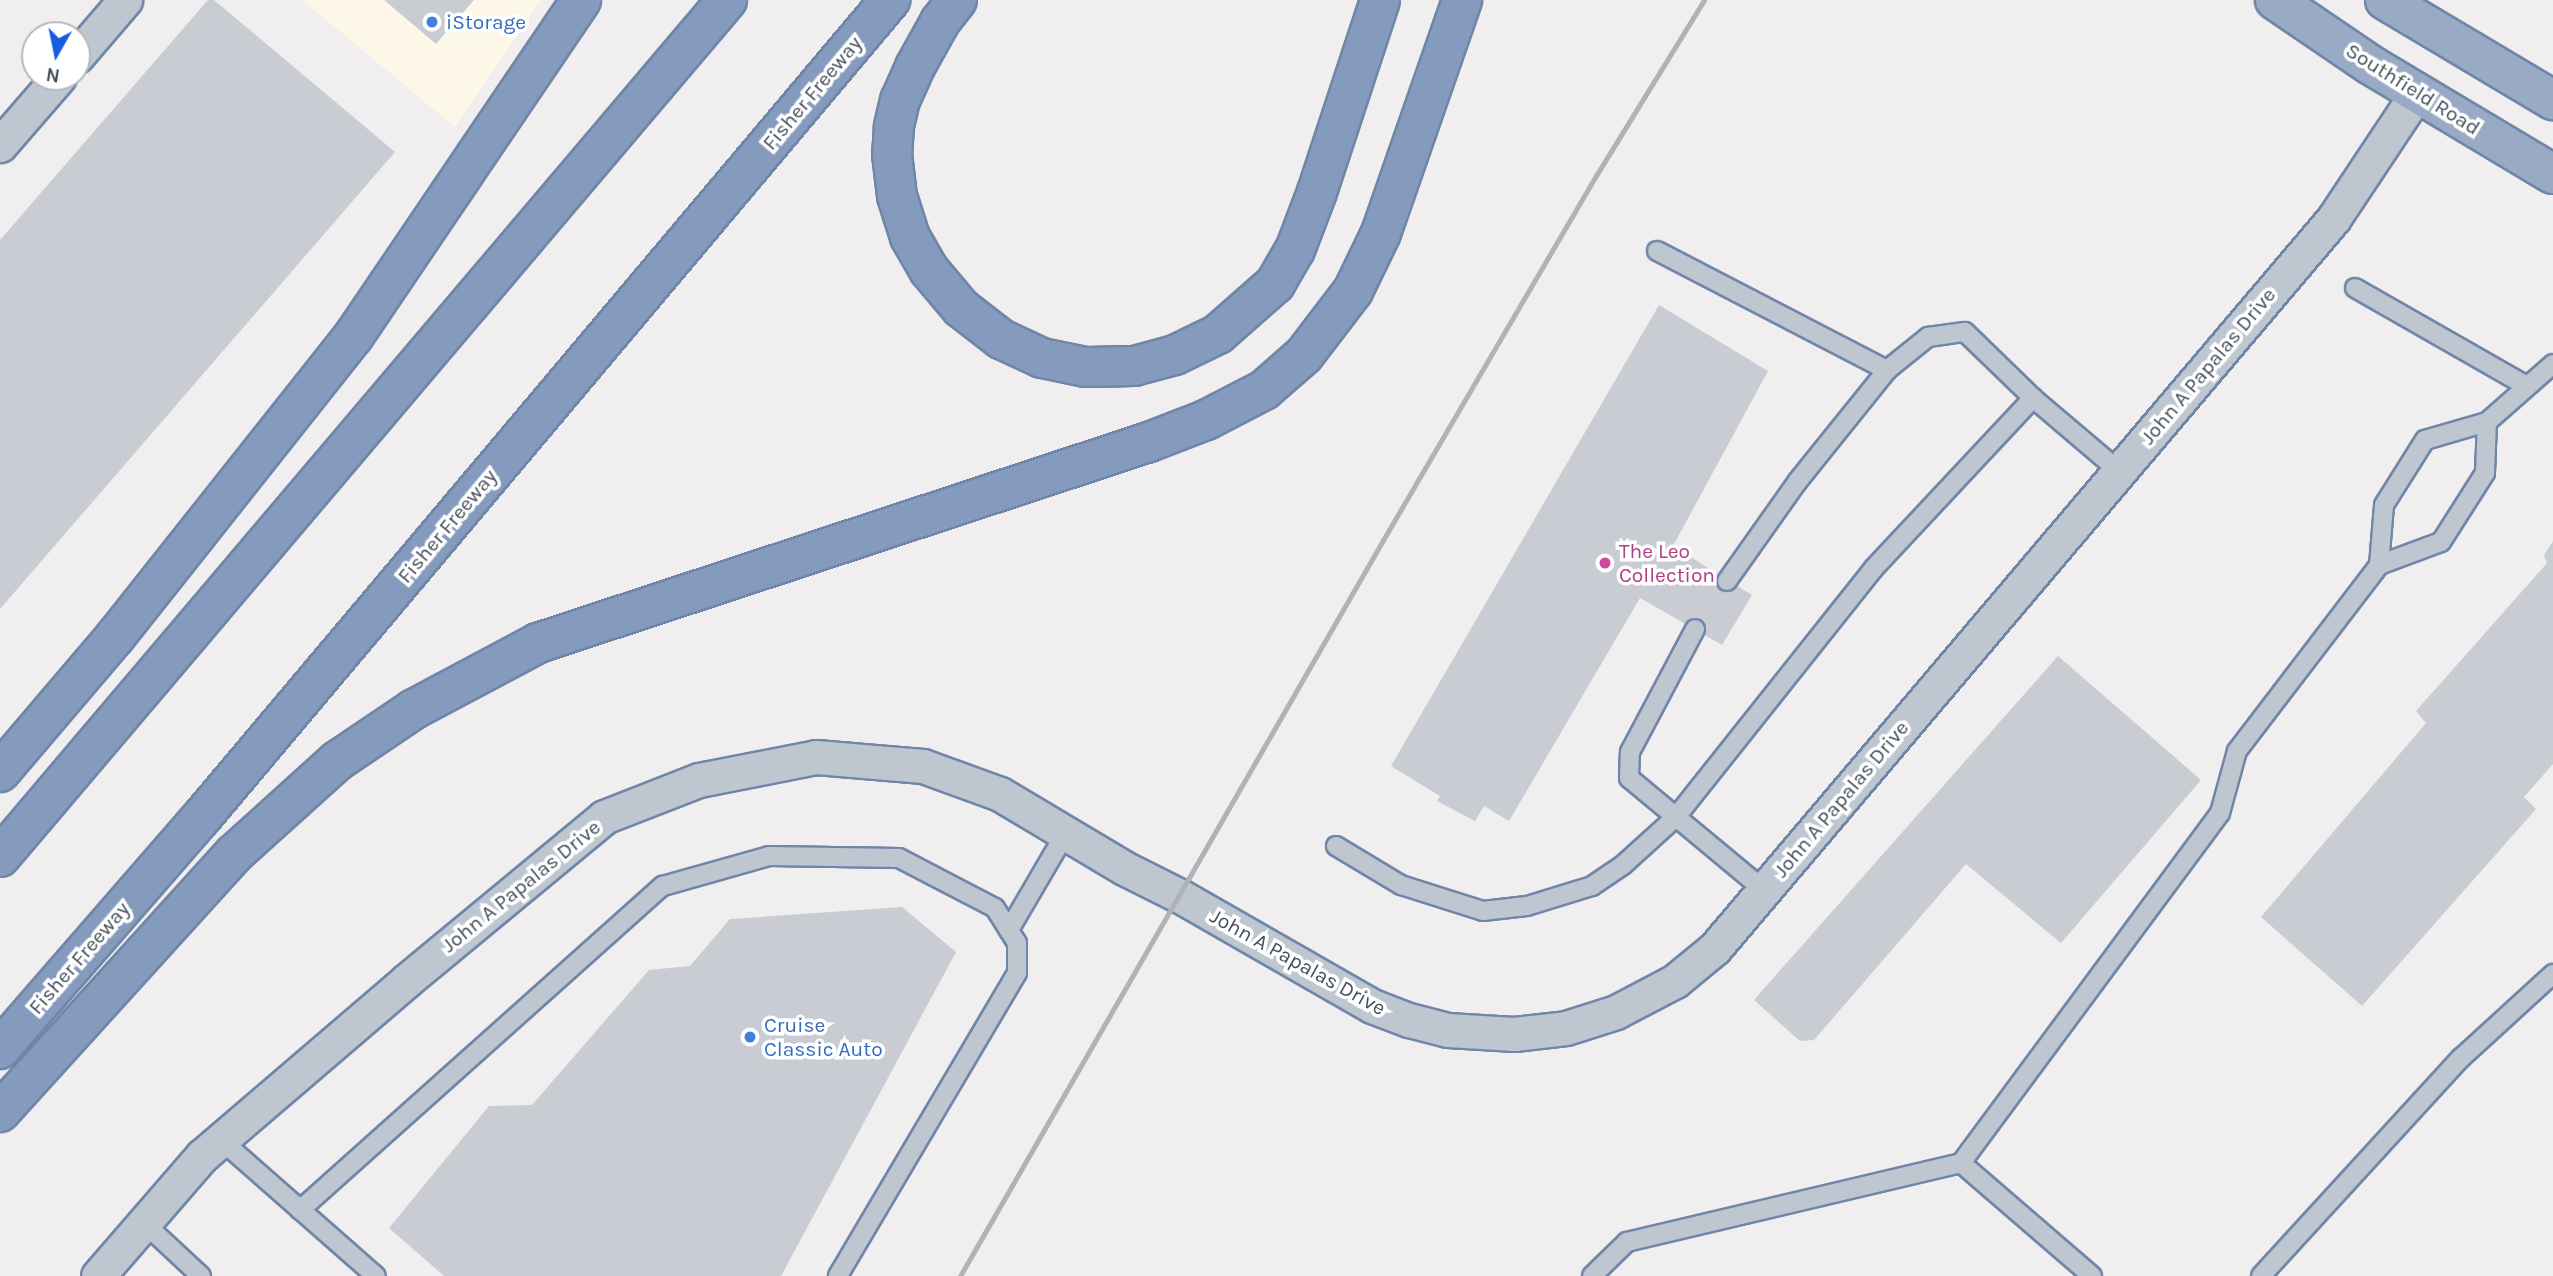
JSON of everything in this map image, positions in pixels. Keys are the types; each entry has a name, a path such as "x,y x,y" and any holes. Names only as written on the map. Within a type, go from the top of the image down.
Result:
{"highway":[{"path":"0,772 115,636 353,337 582,0"},
{"path":"0,857 727,0"},
{"name":"Fisher Freeway","path":"0,1049 201,818 890,0"},
{"path":"957,0 940,22 915,67 900,100 894,127 892,154 897,196 910,237 929,270 961,308 1002,339 1042,358 1086,367 1134,366 1175,355 1218,334 1275,284 1295,250 1317,192 1380,0"},
{"path":"0,1112 234,854 337,761 414,709 538,643 1149,442 1206,420 1264,390 1304,355 1353,291 1381,233 1462,0"},
{"name":"Southfield Road","path":"2275,0 2417,93 2553,174"},
{"path":"2385,0 2553,100"}],"street":[{"path":"91,40 125,0"},
{"path":"0,145 47,91"},
{"name":"John A Papalas Drive","path":"98,1276 202,1156 406,981 604,817 699,780 816,757 923,766 1000,794 1372,1006 1448,1030 1514,1034 1566,1028 1616,1012 1675,981 1715,948 2334,218 2417,93"}],"lane":[{"path":"1657,251 1887,370"},
{"path":"2355,288 2527,386"},
{"path":"1727,580 1797,482 1887,370 1928,337 1965,332 2033,398 2119,471"},
{"path":"2379,565 2384,505 2426,440 2487,422 2553,364"},
{"path":"1336,846 1401,885 1483,911 1527,906 1592,886 1623,865 1676,817 1874,568 2033,398"},
{"path":"1591,1276 1627,1242 1961,1163 2220,813 2237,751 2379,565 2441,542 2485,473 2487,422"},
{"path":"1695,629 1630,752 1629,778 1764,890"},
{"path":"1009,930 1066,834"},
{"path":"300,1210 663,886 769,856 899,858 995,908 1017,943 1017,973 838,1276"},
{"path":"2261,1276 2461,1058 2553,974"},
{"path":"221,1140 376,1276"},
{"path":"1961,1163 2092,1276"},
{"path":"144,1223 201,1276"}],"shaded area":[{"path":"302,0 541,0 455,127"}],"building":[{"path":"208,0 214,0 395,152 0,609 0,240"},
{"name":"iStorage","path":"384,0 474,0 436,44"},
{"name":"The Leo Collection","path":"1659,305 1768,371 1673,546 1752,595 1722,645 1640,598 1509,821 1484,806 1475,821 1437,801 1440,796 1391,766"},
{"path":"2553,541 2553,764 2524,797 2536,809 2362,1006 2261,917 2426,723 2416,711 2547,563 2544,555"},
{"path":"2058,656 2201,780 2061,943 1966,864 1814,1040 1800,1041 1754,1000"},
{"name":"Cruise Classic Auto","path":"902,907 956,952 781,1276 444,1276 389,1228 489,1106 532,1105 649,970 690,966 730,919"}],"railway":[{"path":"960,1276 1383,540 1597,174 1704,0"}],"place":[{"name":"iStorage","path":"432,22"},
{"name":"The Leo Collection","path":"1605,563"},
{"name":"Cruise Classic Auto","path":"750,1037"}]}
